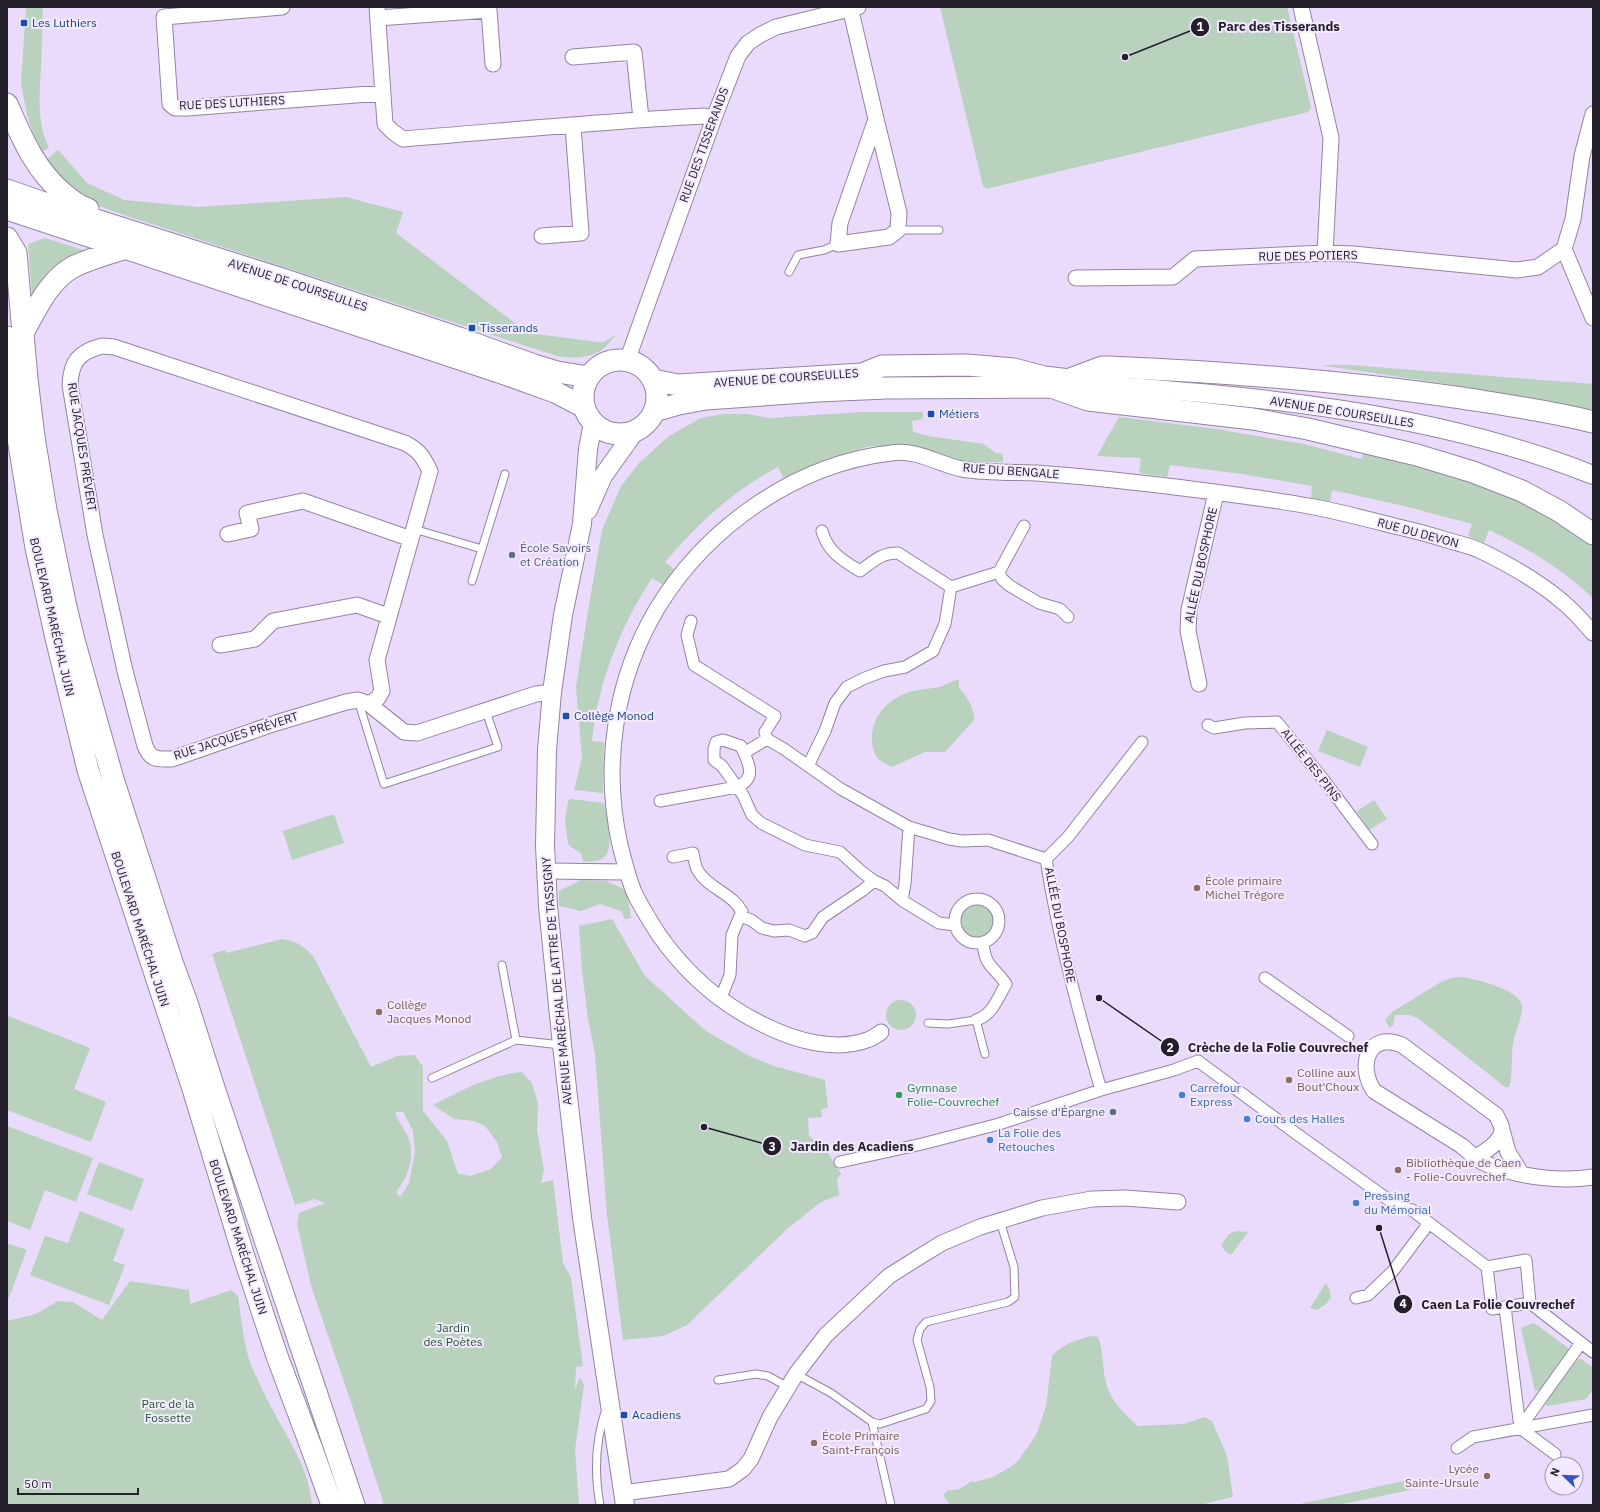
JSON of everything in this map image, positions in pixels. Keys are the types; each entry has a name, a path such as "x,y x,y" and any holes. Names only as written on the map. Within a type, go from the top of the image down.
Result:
{"main road":[{"path":"7,104 24,143 36,164 45,176 71,200 84,208 202,248 251,269"},
{"name":"AVENUE DE COURSEULLES","path":"7,190 58,208 251,269 459,338 534,365 557,372 589,377"},
{"name":"AVENUE DE COURSEULLES","path":"7,209 123,249 499,372 555,392 589,415 609,432 626,434 636,431"},
{"name":"BOULEVARD MARÉCHAL JUIN","path":"7,229 7,238 16,253 15,335 17,432 36,548 88,770 193,1089 243,1254 277,1356 314,1452 332,1505"},
{"path":"15,335 46,292 63,274 73,267 123,249"},
{"name":"BOULEVARD MARÉCHAL JUIN","path":"15,335 27,379 46,510 66,607 113,779 172,966 187,1003 215,1091 354,1505"},
{"path":"589,415 583,398 584,388 589,377 598,368 609,362 627,361 642,368 653,380 657,396 654,411 647,423 636,431"},
{"name":"AVENUE DE COURSEULLES","path":"653,380 678,385 862,374 882,366 960,365 1014,369 1044,377 1077,382"},
{"path":"1077,382 1102,367 1274,376 1430,394 1549,411 1593,422"},
{"name":"AVENUE DE COURSEULLES","path":"654,411 706,399 886,388 1068,388 1077,382"},
{"path":"1051,388 1088,400 1261,420 1308,429 1417,455 1473,472 1522,491 1565,514 1593,534"}],"street":[{"name":"RUE DES LUTHIERS","path":"282,7 163,12 170,104 175,108 187,108 382,93"},
{"path":"1301,7 1331,138 1325,253"},
{"path":"853,8 876,119 899,213 898,230 889,237 838,244 840,223 876,119"},
{"name":"RUE DES TISSERANDS","path":"627,361 714,118 738,56 748,42 776,28 853,8"},
{"path":"493,64 489,10 378,12 385,124 403,139 573,126 641,119 704,116 714,118"},
{"path":"573,57 634,52 641,119"},
{"path":"1593,114 1582,156 1573,220 1564,249 1593,318"},
{"path":"542,236 581,232 573,126"},
{"name":"RUE DES POTIERS","path":"1076,278 1173,277 1195,259 1325,253 1517,270 1538,267 1564,249"},
{"name":"RUE JACQUES PRÉVERT","path":"102,346 114,347 405,443 414,448 422,455 430,471 388,616 377,660 382,691 378,698 363,702 346,702 276,723 172,758 160,759 148,755 125,671 95,535 70,385 71,373 75,361 90,349 102,346"},
{"name":"AVENUE DE COURSEULLES","path":"1077,382 1289,402 1379,417 1486,439 1557,460 1593,475"},
{"name":"AVENUE MARÉCHAL DE LATTRE DE TASSIGNY","path":"589,415 582,524 563,615 552,692 547,750 544,844 548,906 562,1045 582,1218 608,1401 624,1499"},
{"name":"AVENUE MARÉCHAL DE LATTRE DE TASSIGNY","path":"582,524 603,476 636,431"},
{"name":"RUE DU BENGALE","path":"881,1032 868,1040 836,1045 820,1044 791,1036 770,1028 740,1013 706,989 686,969 646,915 635,894 627,872 616,826 613,800 613,760 618,713 628,672 657,609 680,577 713,540 749,510 769,496 802,479 847,462 895,452 917,454 961,469 1087,477 1216,493"},
{"name":"RUE DU DEVON","path":"1216,493 1315,507 1412,530 1477,548 1530,578 1566,604 1593,633"},
{"name":"ALLÉE DU BOSPHORE","path":"1199,684 1188,631 1189,618 1216,493"},
{"path":"228,534 251,529 247,513 302,501 412,534"},
{"path":"822,531 825,542 833,552 860,571 881,556 888,553 898,553 952,587 999,572 1024,526"},
{"path":"999,572 1002,579 1010,586 1039,603 1060,609 1068,617"},
{"path":"808,766 825,731 835,703 847,687 884,671 905,667 933,651 945,624 952,587"},
{"path":"220,645 255,638 274,622 357,605 388,616"},
{"path":"691,621 687,635 694,665 775,716 766,732 767,739 841,789 909,827 962,841 988,840 1046,859"},
{"path":"363,702 404,732 417,733 536,694 552,692"},
{"name":"ALLÉE DES PINS","path":"1208,725 1214,728 1245,723 1277,722 1323,779 1372,844"},
{"path":"744,753 767,739"},
{"path":"660,802 737,787 744,784 750,775 749,762 741,746 723,740 716,742 714,749 714,760 722,766 737,787 743,795 752,814 761,823 805,845 840,852 874,882 885,886 902,900 939,923 955,925"},
{"name":"ALLÉE DU BOSPHORE","path":"1101,1090 1071,981 1053,905 1046,859 1068,837 1142,742"},
{"path":"902,900 905,884 909,827"},
{"path":"673,857 692,853 697,870 702,876 738,905 742,911 743,917 751,920 762,928 774,931 789,930 804,936 812,934 823,917 874,882"},
{"path":"546,871 627,872"},
{"path":"974,898 985,900 992,904 997,909 1000,918 999,928 993,937 984,942 976,943 963,938 955,925 957,912 960,906 966,901 974,898"},
{"path":"720,1000 730,975 732,935 742,911"},
{"path":"976,1020 984,1018 992,1009 1006,984 999,974 988,964 984,955 984,942"},
{"path":"1265,978 1348,1036"},
{"path":"1521,1173 1508,1152 1501,1123 1492,1112 1402,1045 1393,1041 1386,1041 1380,1043 1370,1051 1366,1066 1366,1074 1374,1091 1462,1146 1475,1157 1488,1165 1521,1173 1557,1180 1593,1177"},
{"path":"840,1162 922,1144 999,1124 1101,1090 1174,1070 1198,1061 1400,1208 1412,1210 1487,1267 1492,1309 1530,1303"},
{"path":"1475,1157 1492,1146 1499,1138 1502,1130"},
{"path":"624,1499 729,1479 743,1469 751,1459 770,1417 796,1374 826,1335 889,1276 942,1243 980,1227 1042,1208 1092,1199 1124,1198 1178,1202"},
{"path":"1356,1298 1368,1295 1393,1271 1429,1223"},
{"path":"1487,1267 1526,1260 1530,1303 1593,1352"},
{"path":"1505,1307 1520,1428 1555,1454"},
{"path":"1520,1428 1581,1343"},
{"path":"1457,1448 1473,1437 1590,1415 1593,1406"}],"lane":[{"path":"898,230 940,230"},
{"path":"789,272 798,255 824,250 838,244"},
{"path":"472,581 504,474"},
{"path":"412,534 482,549"},
{"path":"363,702 384,784 498,747 486,711"},
{"path":"502,965 516,1040"},
{"path":"928,1023 948,1024 976,1020 985,1054"},
{"path":"432,1078 516,1040 562,1045"},
{"path":"796,1374 831,1393 872,1422 880,1424 926,1409 931,1401 930,1387 918,1340 920,1329 926,1322 1008,1302 1015,1297 1014,1267 1000,1221"},
{"path":"718,1380 756,1374 768,1376 788,1387"},
{"path":"600,1505 595,1469 602,1420 608,1401"},
{"path":"872,1422 891,1505"}],"green space":[{"path":"26,7 43,7 40,118 49,147 40,154 27,115 21,83"},
{"path":"940,7 1287,7 1311,107 1308,112 986,189 983,186"},
{"path":"58,150 87,183 124,200 199,207 346,197 403,212 396,233 528,333 598,342 603,342 616,335 607,346 593,354 575,357 557,356 112,211 94,204 78,194 45,161"},
{"path":"45,238 83,250 84,257 32,296 28,244"},
{"path":"1320,365 1350,365 1593,384 1593,411 1453,385"},
{"path":"863,412 923,412 923,419 912,421 913,432 929,436 983,444 996,453 1003,454 1003,462 959,462 924,449 870,446 827,459 784,479 778,467 746,486 731,497 703,521 665,562 674,569 663,585 652,578 640,597 612,656 599,698 595,719 592,741 604,742 603,793 574,790 582,758 576,687 602,530 621,486 639,463 669,436 701,418 723,414 747,414 769,418"},
{"path":"1119,417 1216,429 1304,444 1361,459 1365,451 1490,486 1537,507 1568,526 1593,546 1593,598 1581,587 1544,560 1489,530 1484,543 1468,536 1472,524 1400,505 1332,490 1330,502 1311,499 1312,486 1242,474 1170,465 1167,477 1139,473 1141,458 1097,456"},
{"path":"959,679 959,688 970,702 974,720 945,752 925,752 892,767 877,757 872,740 872,732 874,724 882,710 888,704 901,695 909,692 939,687"},
{"path":"1327,730 1368,747 1360,767 1318,751"},
{"path":"571,799 604,803 610,843 608,851 603,858 595,861 583,861 581,853 568,844 565,822 568,801"},
{"path":"1374,800 1387,819 1369,830 1357,811"},
{"path":"334,814 344,843 292,860 283,831"},
{"path":"581,880 606,881 627,890 631,918 625,919 621,911 600,904 581,911 559,906 559,891"},
{"path":"981,903 990,908 994,914 994,928 990,934 981,939 973,939 964,934 960,928 959,917 964,908 970,904"},
{"path":"612,919 645,976 706,1031 751,1057 774,1066 825,1080 828,1108 821,1109 822,1117 808,1118 809,1136 825,1148 841,1174 837,1179 839,1195 821,1202 787,1229 687,1325 663,1336 623,1340 607,1215 595,1054 588,1019 582,970 579,926"},
{"name":"Jardin des Poètes","path":"282,939 296,943 310,952 371,1067 397,1056 414,1055 423,1066 423,1111 447,1141 458,1174 471,1176 491,1169 502,1157 497,1142 485,1126 475,1121 454,1119 433,1105 476,1084 498,1076 522,1072 532,1083 538,1104 537,1130 544,1170 541,1183 553,1180 563,1263 571,1278 583,1366 576,1367 575,1390 580,1377 584,1385 575,1450 579,1505 384,1505 351,1402 312,1289 297,1224 299,1213 325,1203 315,1199 295,1205 212,954 225,950 226,953","holes":["395,1112 403,1112 413,1131 415,1152 409,1183 400,1197 396,1192 407,1174 411,1160 411,1146 409,1139"]},
{"path":"1461,977 1477,980 1508,991 1516,996 1521,1002 1522,1009 1513,1044 1511,1079 1509,1087 1505,1087 1419,1019 1410,1015 1395,1015 1393,1026 1389,1027 1385,1020 1392,1012 1441,982 1452,978"},
{"path":"901,1000 912,1004 916,1015 912,1026 901,1030 890,1026 886,1015 890,1004"},
{"path":"8,1016 90,1048 74,1089 106,1102 91,1142 7,1110"},
{"path":"7,1126 93,1158 76,1202 45,1190 30,1230 7,1221"},
{"path":"99,1162 144,1179 132,1211 87,1194"},
{"path":"80,1211 125,1229 113,1261 125,1265 109,1305 30,1275 45,1236 68,1243"},
{"path":"1236,1231 1248,1232 1231,1255 1225,1251 1221,1245 1229,1234"},
{"path":"7,1243 27,1250 8,1300 7,1299"},
{"name":"Parc de la Fossette","path":"130,1281 189,1290 190,1304 231,1290 238,1296 248,1356 264,1393 300,1461 306,1475 312,1505 7,1505 7,1321 36,1314 58,1301 73,1302 102,1320"},
{"path":"1326,1283 1331,1297 1326,1304 1317,1310 1310,1308"},
{"path":"1534,1323 1568,1348 1568,1352 1541,1390 1535,1391 1521,1328"},
{"path":"1091,1336 1098,1337 1108,1389 1114,1401 1138,1426 1184,1424 1204,1417 1212,1421 1227,1456 1233,1497 1200,1505 950,1505 943,1495 948,1490 955,1490 965,1486 971,1481 975,1482 993,1477 1018,1461 1036,1435 1046,1407 1052,1356 1065,1345"},
{"path":"1578,1359 1581,1359 1593,1367 1593,1390 1586,1399 1548,1406 1544,1404"},
{"path":"1408,1480 1410,1490 1338,1505 1296,1505"}],"place":[{"name":"Les Luthiers","path":"24,23"},
{"name":"Parc des Tisserands","path":"1125,57"},
{"name":"Tisserands","path":"472,328"},
{"name":"Métiers","path":"931,414"},
{"name":"École Savoirs et Création","path":"512,555"},
{"name":"Collège Monod","path":"566,716"},
{"name":"École primaire Michel Trégore","path":"1197,888"},
{"name":"Crèche de la Folie Couvrechef","path":"1099,998"},
{"name":"Collège Jacques Monod","path":"379,1012"},
{"name":"Colline aux Bout'Choux","path":"1289,1080"},
{"name":"Gymnase Folie-Couvrechef","path":"899,1095"},
{"name":"Carrefour Express","path":"1182,1095"},
{"name":"Caisse d'Épargne","path":"1113,1112"},
{"name":"Cours des Halles","path":"1247,1119"},
{"name":"Jardin des Acadiens","path":"704,1127"},
{"name":"La Folie des Retouches","path":"990,1140"},
{"name":"Bibliothèque de Caen - Folie-Couvrechef","path":"1398,1170"},
{"name":"Pressing du Mémorial","path":"1356,1203"},
{"name":"Caen La Folie Couvrechef","path":"1379,1228"},
{"name":"Acadiens","path":"624,1415"},
{"name":"École Primaire Saint-François","path":"814,1443"},
{"name":"Lycée Sainte-Ursule","path":"1487,1476"}]}
